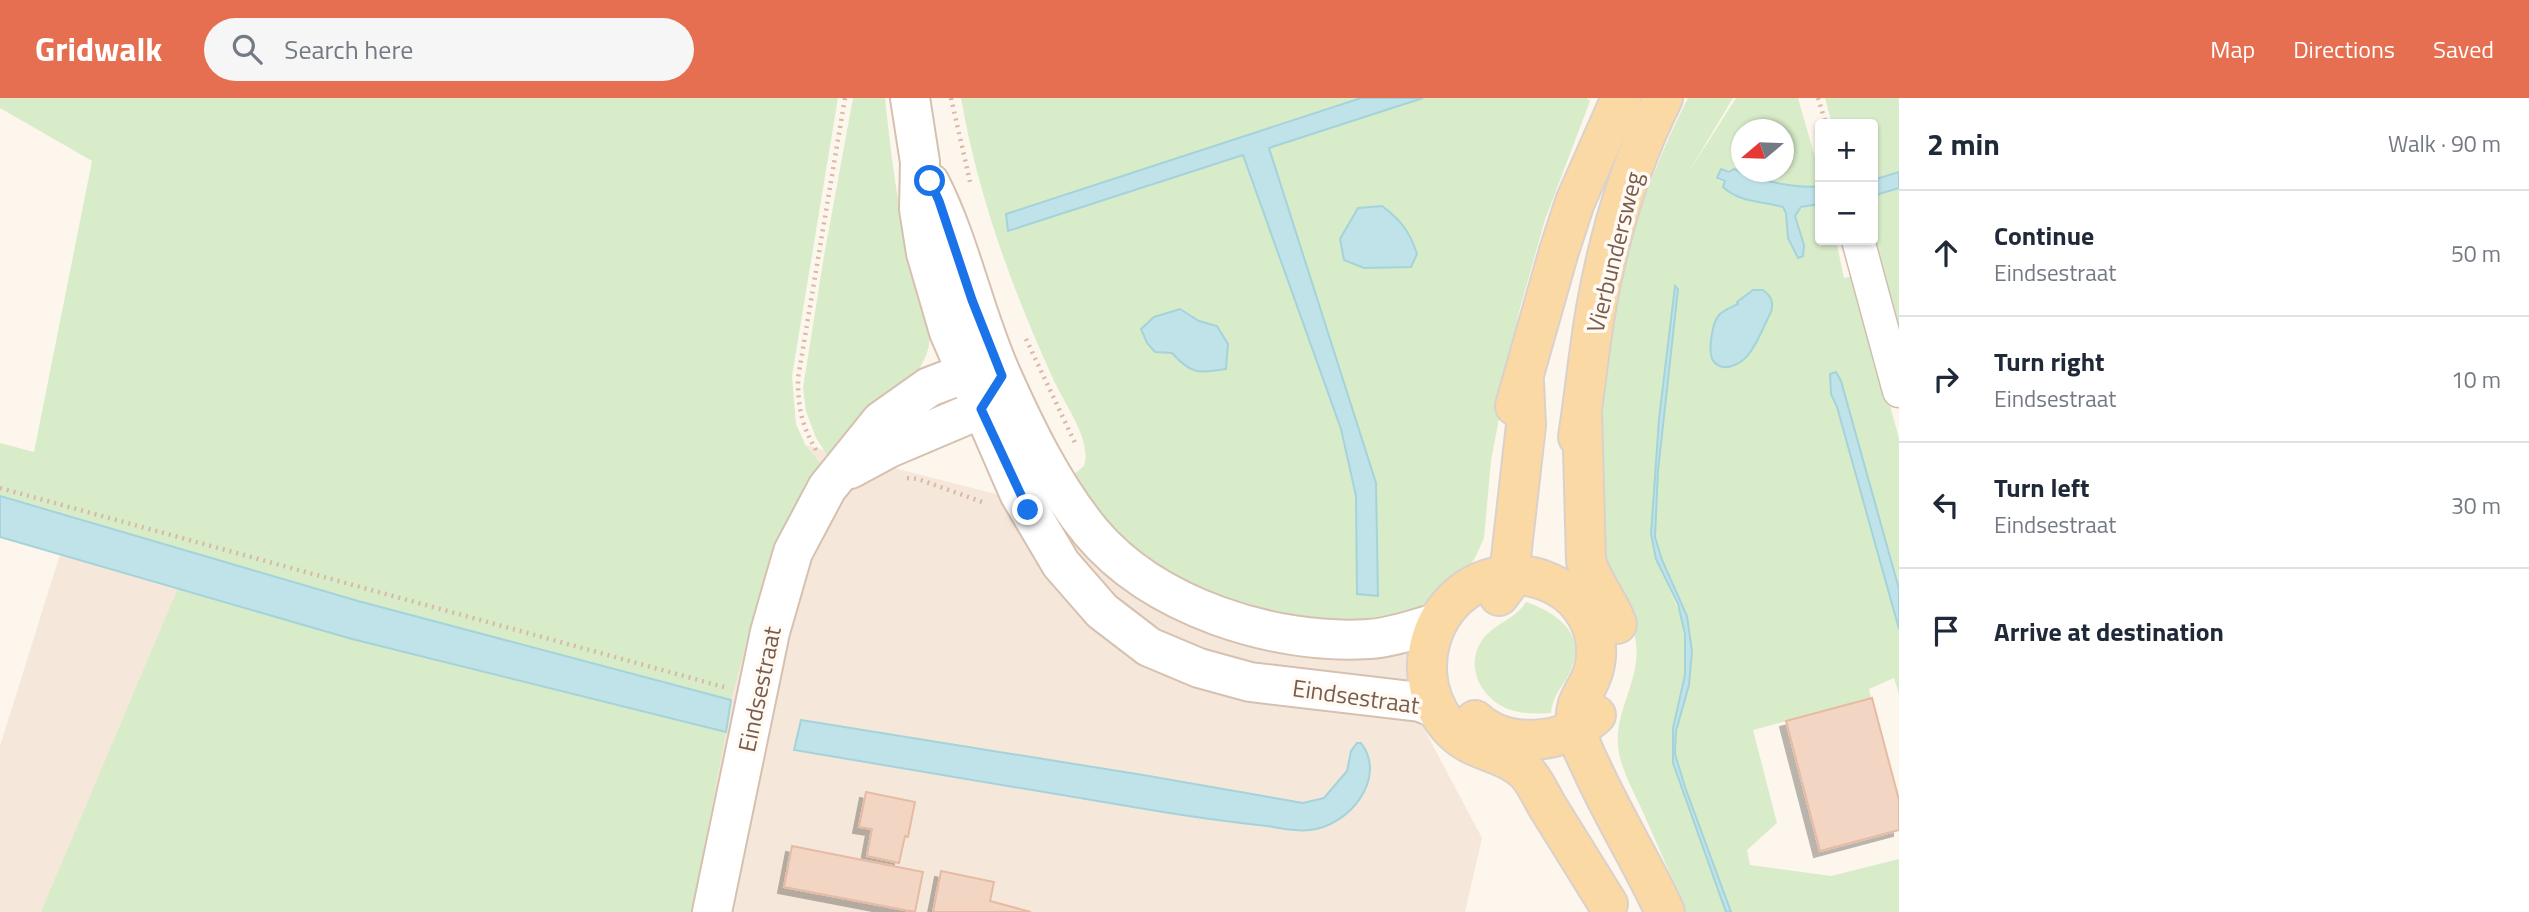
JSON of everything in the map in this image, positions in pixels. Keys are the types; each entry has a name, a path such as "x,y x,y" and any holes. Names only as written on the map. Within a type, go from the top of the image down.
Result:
{"main road":[{"name":"Vierbundersweg","path":"1439,693 1451,664 1457,638 1472,615 1501,594 1508,584 1494,578 1488,568 1498,524 1508,427 1524,382 1575,202 1621,98"},
{"name":"Vierbundersweg","path":"1581,588 1561,572 1564,529 1597,302 1617,217 1644,136 1663,98"},
{"path":"1494,578 1541,579 1581,588 1596,645 1593,673 1576,708 1589,720 1515,751 1465,741 1449,726 1427,657 1430,639 1443,612 1466,589 1494,578"},
{"path":"1589,720 1579,741 1611,810 1647,873 1665,912"},
{"path":"1515,751 1610,908"}],"street":[{"path":"836,476 889,448 981,409 984,374 972,300 939,201 920,162 910,98"},
{"path":"1859,245 1899,391"},
{"name":"Eindsestraat","path":"712,912 770,632 793,552 827,488 881,421 929,387 984,374"},
{"path":"984,374 1092,532 1128,568 1153,586 1247,625 1318,639 1371,639 1436,623"},
{"name":"Eindsestraat","path":"981,409 1018,493 1037,527 1069,573 1102,611 1149,647 1199,668 1250,682 1277,686 1439,693"}],"path":[{"path":"836,476 819,455 803,428 798,401 798,378 845,98"},
{"path":"951,98 972,188"},
{"path":"1818,98 1824,119"},
{"path":"1022,330 1077,447 1078,456 1052,476"},
{"path":"902,477 918,479 984,503 996,503 1018,493"},
{"path":"0,488 757,696"}],"shaded area":[{"path":"147,276 1416,602 1423,727 1482,838 1465,912 0,912 0,746"}],"green space":[{"path":"0,98 838,98 792,376 796,424 806,446 822,465 804,489 776,546 731,700 358,601 0,496 0,443 34,452 92,161 0,108"},
{"path":"853,98 885,98 898,201 925,304 929,345 913,378 830,459 816,438 806,411 803,388"},
{"path":"961,98 1587,98 1590,101 1545,220 1519,312 1491,461 1484,538 1475,558 1462,576 1427,609 1389,624 1315,625 1190,588 1121,537 1092,507 1072,476 1084,466 1086,456 1081,435 1055,383 1011,279 977,171"},
{"path":"1688,98 1733,98 1687,175 1736,98 1798,98 1815,157 1815,186 1772,182 1794,182 1794,119 1731,119 1731,170 1721,168 1716,179 1725,183 1723,185 1743,199 1783,207 1786,223 1802,251 1803,242 1795,215 1798,210 1815,205 1815,245 1837,245 1844,278 1854,276 1877,359 1873,364 1878,363 1899,438 1899,589 1841,381 1830,380 1831,394 1837,407 1899,629 1899,694 1894,678 1869,689 1871,698 1753,730 1777,823 1747,850 1750,865 1831,876 1899,859 1899,912 1731,912 1685,787 1675,754 1676,731 1689,685 1692,651 1687,616 1662,560 1655,537 1658,471 1678,289 1676,286 1659,419 1651,534 1663,574 1682,618 1685,634 1685,675 1673,728 1673,763 1726,912 1686,912 1621,762 1618,732 1637,656 1634,631 1607,571 1602,553 1600,526 1603,388 1619,288 1647,192","holes":["1767,293 1772,301 1759,338 1747,355 1728,367 1712,359 1714,331 1724,314"]},
{"path":"1825,98 1899,98 1899,172 1878,178 1878,119 1831,119"},
{"path":"1899,188 1899,354 1874,245 1878,245 1878,194"},
{"path":"178,588 352,639 726,732 692,912 41,912"},
{"path":"1526,602 1558,618 1572,635 1575,645 1571,669 1554,699 1551,713 1519,712 1498,704 1483,690 1475,671 1476,652 1481,642"}],"water":[{"path":"1361,98 1423,98 1269,148 1376,483 1378,596 1357,594 1356,496 1341,429 1243,155 1008,231 1006,214"},
{"path":"1721,169 1731,171 1731,182 1772,182 1815,186 1815,205 1801,207 1795,216 1804,245 1803,256 1798,258 1788,238 1783,207 1737,196 1723,187 1725,181 1717,178"},
{"path":"1899,172 1899,188 1878,194 1878,178"},
{"path":"1382,206 1400,222 1411,239 1417,254 1411,267 1364,268 1344,260 1340,239 1358,208"},
{"path":"1675,286 1678,289 1658,471 1655,537 1662,560 1687,616 1692,651 1689,685 1676,731 1675,754 1731,912 1726,912 1673,763 1673,728 1685,675 1685,634 1678,604 1656,559 1651,534 1659,419"},
{"path":"1753,290 1763,290 1768,295 1772,302 1771,312 1755,345 1745,358 1732,366 1718,365 1711,352 1716,319"},
{"path":"1180,309 1199,321 1217,326 1228,344 1226,369 1196,371 1172,353 1155,352 1147,343 1141,329 1154,317"},
{"path":"1836,372 1841,381 1899,589 1899,629 1837,407 1831,394 1830,374"},
{"path":"0,496 358,601 731,700 726,732 352,639 0,537"},
{"path":"801,720 1303,803 1324,798 1347,771 1351,751 1357,743 1361,743 1368,757 1370,771 1360,798 1338,820 1324,827 1294,830 1171,813 794,750"}],"building":[{"path":"1872,698 1899,800 1899,830 1820,851 1786,721"},
{"path":"866,792 915,802 908,837 905,836 899,863 867,856 872,829 859,827"},
{"path":"792,846 923,872 915,912 784,887"},
{"path":"941,871 994,882 990,901 1031,912 933,912"}],"route":[{"path":"930,181 1002,376 981,409 1028,510"}]}
